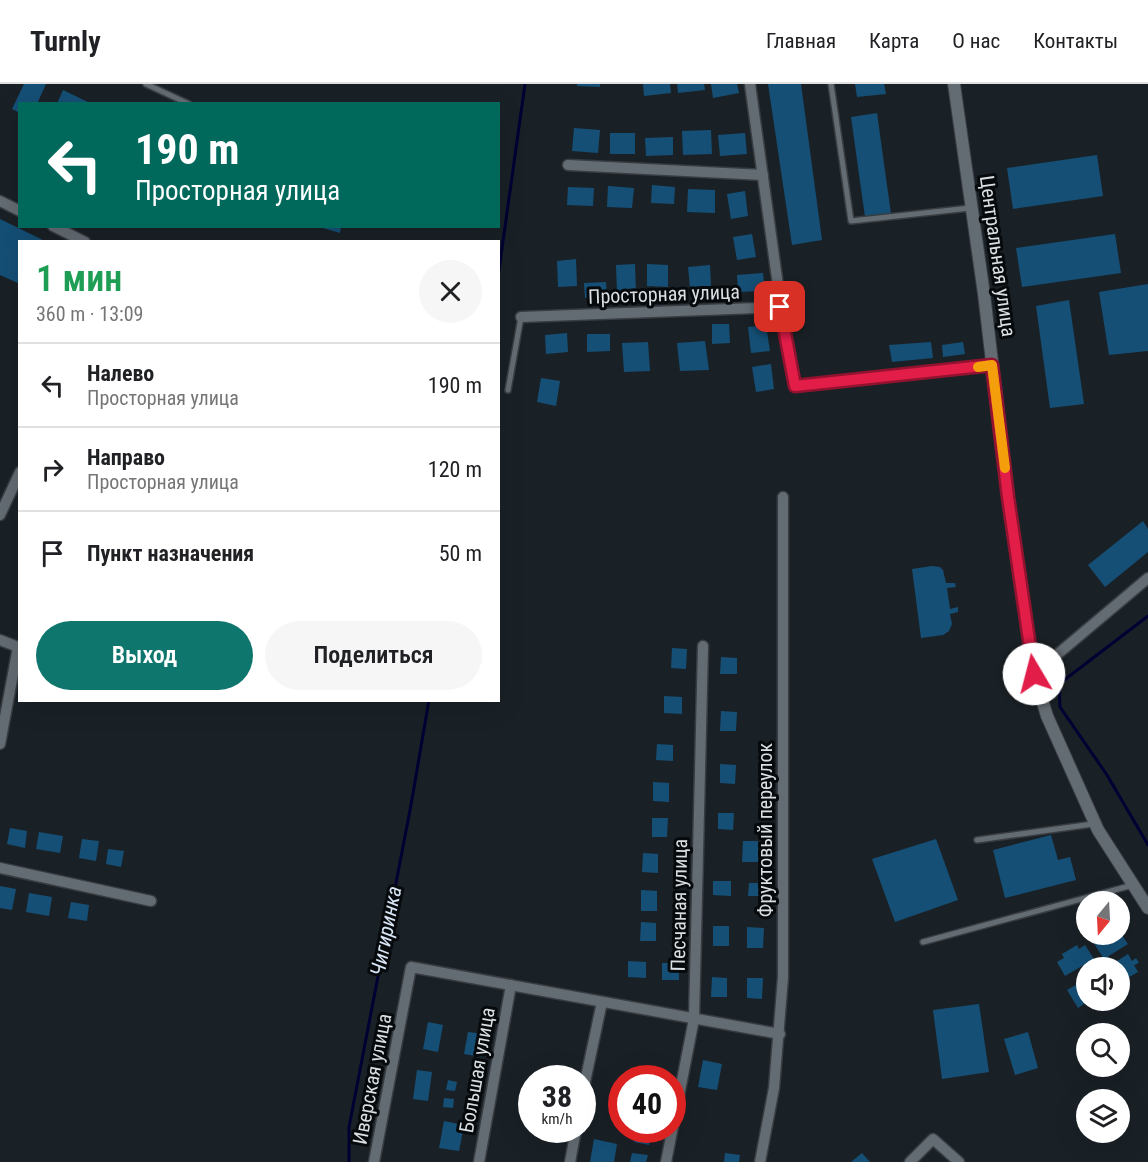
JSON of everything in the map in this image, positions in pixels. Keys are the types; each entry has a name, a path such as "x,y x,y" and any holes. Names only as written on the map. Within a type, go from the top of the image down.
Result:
{"street":[{"path":"750,84 780,307 795,386 992,365"},
{"name":"Центральная улица","path":"954,84 1008,497 1034,674 1047,716 1095,823 1148,908"},
{"path":"568,165 763,175"},
{"path":"0,201 18,210"},
{"path":"57,228 81,240"},
{"name":"Просторная улица","path":"521,317 780,307"},
{"path":"0,515 18,476"},
{"name":"Фруктовый переулок","path":"760,1162 774,1088 783,977 783,497"},
{"path":"1034,674 1148,578"},
{"path":"0,640 18,647 0,744"},
{"name":"Песчаная улица","path":"666,1162 694,1018 703,646"},
{"path":"0,868 151,901"},
{"name":"Иверская улица","path":"374,1162 411,966 511,985"},
{"path":"511,985 780,1034"},
{"name":"Большая улица","path":"479,1162 511,985"},
{"path":"589,1065 602,1002"},
{"path":"910,1162 933,1139 959,1162"},
{"path":"570,1162 574,1143"}],"lane":[{"path":"146,84 185,102"},
{"path":"831,84 851,221 972,208"},
{"path":"508,390 521,317"},
{"path":"976,840 1095,823"},
{"path":"923,942 1132,885"}],"building":[{"path":"24,84 46,84 38,102 18,102 18,112 12,109"},
{"path":"577,84 600,84 600,87 577,86"},
{"path":"643,84 670,84 671,93 644,96"},
{"path":"677,84 704,84 705,90 678,93"},
{"path":"711,84 737,84 739,93 713,98"},
{"path":"768,84 801,84 822,240 792,245"},
{"path":"855,84 884,84 886,94 857,97"},
{"path":"63,90 88,102 58,102"},
{"path":"877,113 891,214 865,217 851,117"},
{"path":"574,128 600,130 598,153 572,151"},
{"path":"711,130 712,154 683,155 682,131"},
{"path":"610,133 635,133 635,154 610,154"},
{"path":"745,133 747,154 720,156 718,135"},
{"path":"673,137 673,155 646,156 645,138"},
{"path":"1097,155 1103,196 1013,209 1007,168"},
{"path":"652,185 675,187 674,204 651,203"},
{"path":"608,186 634,188 632,208 607,207"},
{"path":"568,187 594,188 593,206 567,205"},
{"path":"688,189 715,190 715,213 687,212"},
{"path":"745,191 748,216 731,219 727,194"},
{"path":"0,219 43,240 18,240 18,283 0,275"},
{"path":"323,228 341,228 340,233"},
{"path":"752,234 756,257 737,260 733,237"},
{"path":"1115,234 1121,273 1022,287 1016,248"},
{"path":"576,259 577,286 558,287 557,261"},
{"path":"635,264 636,292 617,292 616,265"},
{"path":"647,264 668,265 668,287 647,286"},
{"path":"710,265 711,286 690,288 688,267"},
{"path":"763,273 765,291 738,292 737,275"},
{"path":"606,282 607,297 585,298 584,283"},
{"path":"1148,284 1148,351 1109,355 1099,292"},
{"path":"1069,300 1084,404 1050,408 1036,306"},
{"path":"712,324 729,324 730,343 712,344"},
{"path":"766,325 770,351 751,353 748,327"},
{"path":"567,333 568,352 546,354 545,335"},
{"path":"587,334 610,334 610,351 587,352"},
{"path":"705,341 709,370 680,371 677,343"},
{"path":"648,342 650,371 624,372 622,343"},
{"path":"931,342 933,358 892,362 889,345"},
{"path":"963,342 965,354 943,357 942,345"},
{"path":"771,364 774,389 756,392 752,367"},
{"path":"541,378 560,381 556,406 537,402"},
{"path":"1143,521 1148,529 1148,552 1105,587 1088,565"},
{"path":"932,566 943,570 946,583 955,583 956,587 947,588 950,609 958,607 958,612 950,614 952,624 949,631 943,635 921,638 912,569"},
{"path":"672,648 687,649 686,669 671,668"},
{"path":"721,657 737,658 737,674 720,674"},
{"path":"664,696 682,697 682,714 664,713"},
{"path":"721,711 737,712 736,731 720,731"},
{"path":"657,744 673,745 673,761 656,760"},
{"path":"720,764 736,765 735,784 720,783"},
{"path":"653,782 669,783 669,802 653,801"},
{"path":"718,813 734,813 733,830 718,829"},
{"path":"652,818 668,818 667,837 652,837"},
{"path":"10,828 27,831 25,848 7,844"},
{"path":"39,832 63,836 60,853 36,849"},
{"path":"1051,835 1058,860 1070,857 1076,880 1005,898 993,850"},
{"path":"82,839 99,841 96,861 79,858"},
{"path":"936,839 958,900 895,922 872,859"},
{"path":"743,841 758,841 758,862 742,862"},
{"path":"108,849 124,851 121,867 106,864"},
{"path":"643,853 658,854 658,873 642,872"},
{"path":"713,881 731,881 731,896 713,895"},
{"path":"749,883 767,883 767,896 748,896"},
{"path":"0,886 16,889 12,910 0,908"},
{"path":"641,890 657,891 657,911 641,911"},
{"path":"29,893 52,897 49,916 26,912"},
{"path":"71,902 89,905 87,921 68,918"},
{"path":"641,922 656,923 656,941 640,941"},
{"path":"713,926 729,926 729,946 713,946"},
{"path":"747,927 764,928 763,948 747,948"},
{"path":"1077,945 1079,949 1085,945 1093,957 1076,957 1076,970 1065,976 1057,962 1064,958 1062,954"},
{"path":"1095,945 1126,945 1107,957 1103,957"},
{"path":"1130,958 1132,961 1136,958 1139,963 1134,965 1138,972 1130,977"},
{"path":"628,961 646,962 646,978 628,977"},
{"path":"662,963 679,963 679,980 662,980"},
{"path":"712,977 727,978 727,997 711,997"},
{"path":"747,978 763,978 762,999 747,998"},
{"path":"1076,985 1076,1005 1067,990"},
{"path":"979,1004 989,1072 942,1079 933,1010"},
{"path":"428,1022 443,1025 438,1052 423,1049"},
{"path":"468,1032 485,1034 482,1057 464,1054"},
{"path":"1028,1032 1038,1068 1015,1075 1004,1039"},
{"path":"703,1060 722,1064 717,1090 698,1087"},
{"path":"417,1070 432,1072 428,1101 413,1099"},
{"path":"448,1080 457,1082 455,1091 446,1090"},
{"path":"444,1098 454,1099 453,1108 443,1107"},
{"path":"444,1121 464,1125 459,1151 439,1148"},
{"path":"596,1139 617,1144 614,1162 590,1162"},
{"path":"632,1153 648,1155 646,1162 630,1162"},
{"path":"725,1153 740,1155 739,1162 724,1162"},
{"path":"862,1153 870,1162 851,1162"}],"waterway":[{"name":"Чигиринка","path":"500,263 525,84"},
{"path":"1148,616 1059,684 1060,707 1107,775 1148,845"},
{"name":"Чигиринка","path":"349,1162 349,1127 429,702"}],"slow traffic":[{"path":"978,367 992,365 1005,468"}],"route":[{"path":"780,307 795,386 992,365 1008,497 1034,674"}]}
